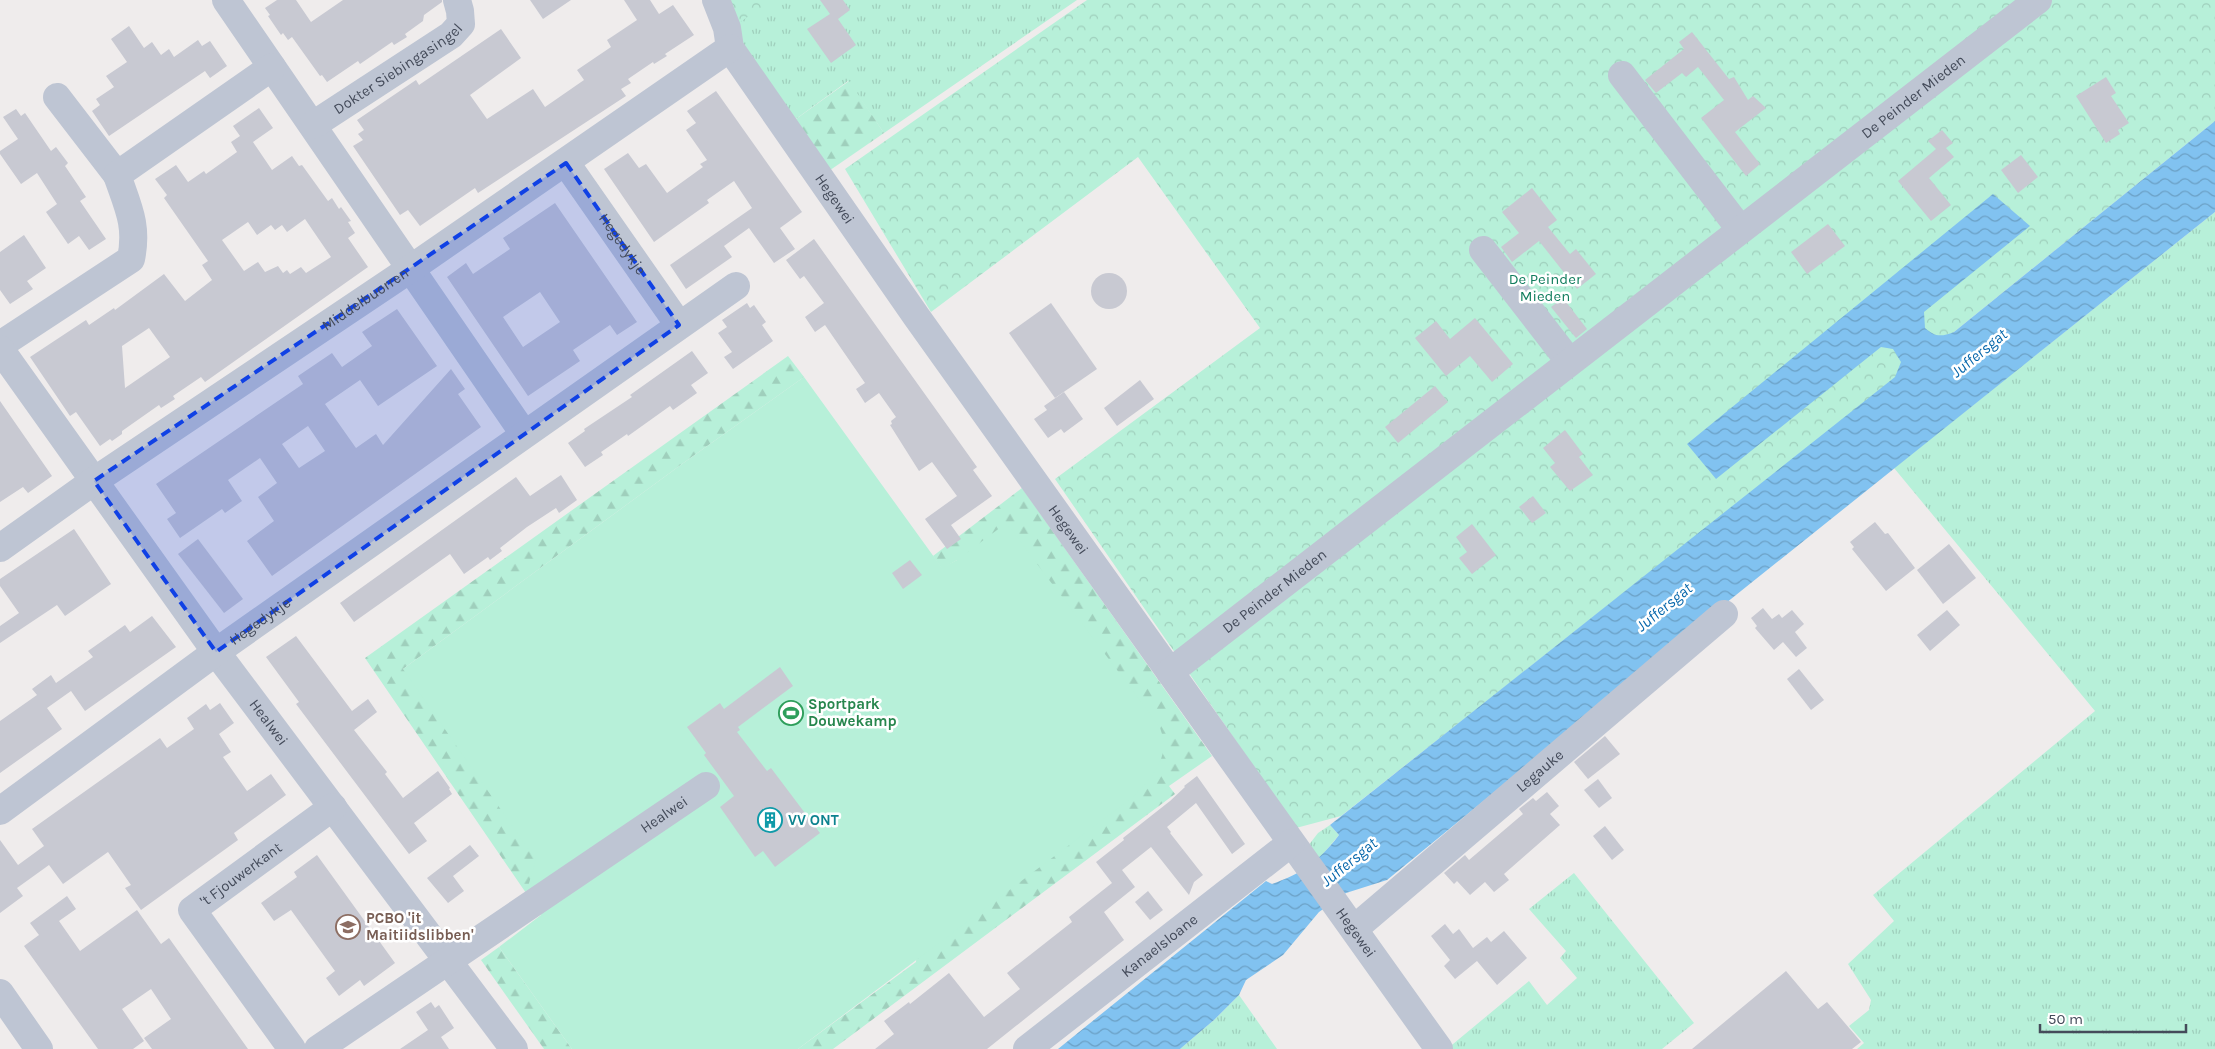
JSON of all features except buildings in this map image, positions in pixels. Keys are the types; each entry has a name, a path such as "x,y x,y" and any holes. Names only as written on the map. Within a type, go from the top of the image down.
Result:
{"street":[{"path":"226,0 524,434"},
{"name":"Dokter Siebingasingel","path":"313,125 451,35 461,24 457,0"},
{"name":"Hegewei","path":"716,0 727,28 730,48 916,316 1439,1049"},
{"name":"De Peinder Mieden","path":"1170,672 1569,361 2038,0"},
{"name":"Middelbuorren","path":"0,548 94,481 566,163 730,48"},
{"path":"118,175 272,67"},
{"path":"1622,75 1740,229"},
{"path":"0,345 131,259 135,241 133,223 118,175 57,97"},
{"name":"Hegedykje","path":"566,163 680,325"},
{"path":"1483,250 1569,361"},
{"name":"Hegedykje","path":"0,812 216,652 736,286"},
{"path":"0,349 94,481"},
{"name":"Healwei","path":"94,481 216,652 514,1049"},
{"name":"Legauke","path":"1347,920 1724,614"},
{"name":"Healwei","path":"448,961 706,786"},
{"name":"'t Fjouwerkant","path":"292,1049 192,910 334,807"},
{"name":"Kanaelsloane","path":"1027,1049 1295,847"},
{"path":"318,1049 448,961"},
{"path":"0,993 39,1049"}],"highlighted area":[{"path":"566,163 679,325 216,652 94,481"}],"green space":[{"path":"720,0 1077,0 884,133 848,81 789,124 754,74"},
{"path":"728,0 773,0 737,24"},
{"name":"De Peinder Mieden","path":"1087,0 2215,0 2215,121 1954,332 1341,816 1296,828 1055,479 1260,328 1138,157 931,312 845,169"},
{"path":"849,81 884,133 823,175 789,124"},
{"path":"2215,212 2215,1049 1857,1049 1864,1043 1849,1026 1869,1010 1871,1000 1848,964 1894,921 1873,895 2095,711 1894,468"},
{"path":"788,356 804,377 403,669 677,758 526,893 365,658"},
{"name":"Sportpark Douwekamp","path":"804,377 942,568 957,560 1005,524 1010,528 1160,727 1164,739 1161,759 1149,780 1133,797 798,1049 572,1049 499,947 541,915 526,893 536,860 403,669"},
{"path":"1022,488 1212,756 1169,786 1175,794 833,1049 798,1049 916,962 957,560 942,569 933,556"},
{"path":"1330,825 1339,835 1317,861 1308,846 1318,833"},
{"path":"1574,873 1694,1023 1662,1049 1447,1049 1529,981 1547,1005 1577,978 1560,958 1566,951 1529,909"},
{"path":"499,947 572,1049 544,1049 481,960"},
{"path":"1239,995 1277,1049 1180,1049 1214,1020"}],"water":[{"name":"Juffersgat","path":"2215,121 2215,212 1716,611 1387,880 1346,893 1319,912 1283,955 1246,980 1239,995 1214,1020 1180,1049 1058,1049 1266,881 1272,884 1293,876 1309,866 1339,835 1330,825 1895,377 1901,362 1893,349 1881,347 1716,479 1687,444 1993,194 2030,226 1924,312 1925,328 1935,335 1945,335 1954,332"}],"place":[{"name":"Sportpark Douwekamp","path":"791,713"},
{"name":"VV ONT","path":"770,820"},
{"name":"PCBO 'it Maitiidslibben'","path":"348,927"}]}
